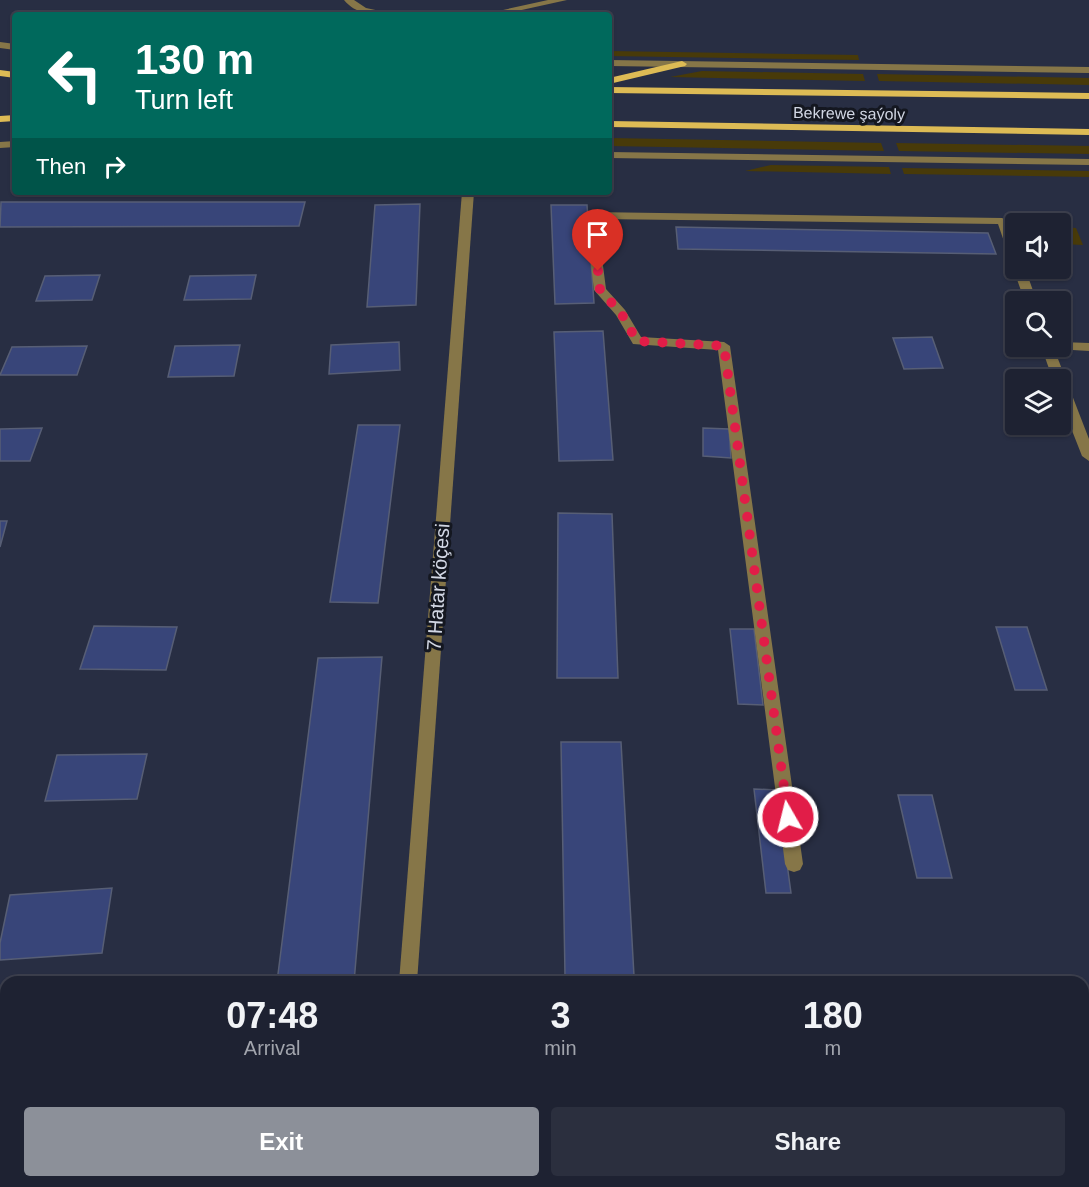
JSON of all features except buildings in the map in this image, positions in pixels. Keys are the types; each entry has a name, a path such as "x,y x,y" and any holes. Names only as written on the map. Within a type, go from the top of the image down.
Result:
{"main road":[{"path":"612,80 682,64"},
{"name":"Bekrewe şaýoly","path":"612,90 1089,96"},
{"name":"Bekrewe şaýoly","path":"612,124 1089,132"}],"street":[{"path":"349,0 353,6 372,12"},
{"path":"489,12 499,0"},
{"path":"501,12 562,0"},
{"path":"612,63 1089,70"},
{"path":"612,155 1089,162"},
{"name":"7 Hatar köçesi","path":"408,976 468,195"},
{"path":"794,864 724,346 637,341 621,313 600,290 591,215 1002,221 1005,229"},
{"path":"1071,346 1089,347"},
{"path":"1071,409 1089,456"}],"shaded area":[{"path":"612,51 858,55 859,60 612,56"},
{"path":"702,71 863,74 865,81 670,77"},
{"path":"877,74 1089,78 1089,85 879,81"},
{"path":"612,138 881,143 884,151 612,146"},
{"path":"896,143 1089,146 1089,154 899,151"},
{"path":"771,165 889,167 891,174 745,171"},
{"path":"902,168 1089,171 1089,177 904,174"},
{"path":"1071,228 1076,228 1083,245 1071,244"}],"route":[{"path":"598,271 600,290 621,313 637,341 650,344 724,346 788,817"}]}
